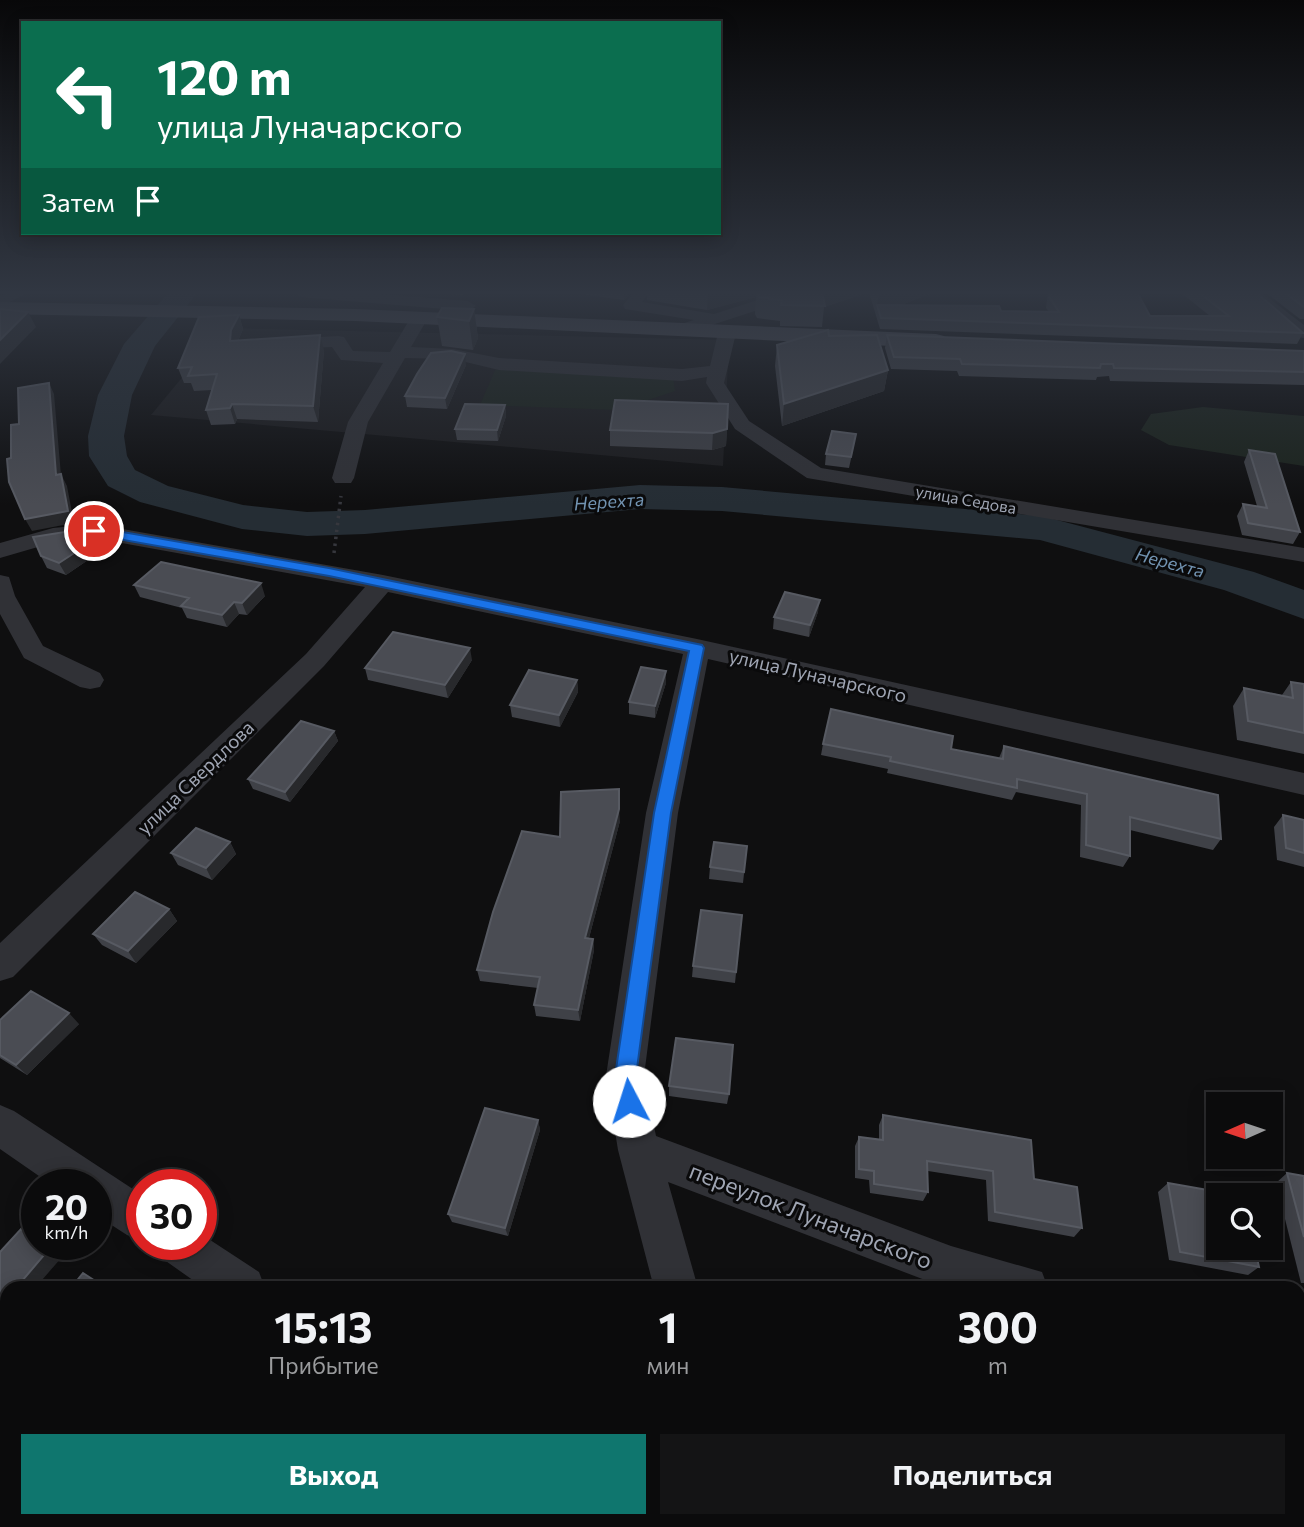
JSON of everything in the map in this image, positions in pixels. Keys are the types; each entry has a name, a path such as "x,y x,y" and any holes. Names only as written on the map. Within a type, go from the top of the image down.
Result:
{"street":[{"path":"343,478 358,422 393,363"},
{"path":"496,363 682,375 718,370"},
{"name":"улица Седова","path":"718,363 715,383 742,425 815,473 1304,555"},
{"name":"улица Луначарского","path":"0,551 53,535 94,531 383,582 697,648 1304,784"},
{"path":"0,582 3,596 33,652 90,680"},
{"name":"улица Свердлова","path":"0,966 315,660 383,582"},
{"path":"674,1281 638,1150 625,1076 663,813 697,648"},
{"path":"0,1125 65,1169"},
{"name":"переулок Луначарского","path":"638,1150 951,1268 1000,1281"},
{"path":"202,1260 233,1281"}],"path":[{"path":"335,549 343,478"}],"shaded area":[{"path":"194,363 728,363 723,466 151,415"},
{"path":"496,368 673,377 675,391 618,410 480,405"},
{"path":"1203,407 1304,416 1304,466 1169,445 1141,430 1151,414"}],"building":[{"path":"180,363 317,363 313,406 232,404 230,408 206,410 217,374 188,376 192,367 178,368"},
{"path":"424,363 461,363 445,398 405,396"},
{"path":"779,363 886,363 888,370 784,404"},
{"path":"1304,363 1304,372 1114,368 1113,364 1101,364 1100,368 962,364"},
{"path":"49,383 56,475 61,474 68,511 25,519 9,482 7,459 11,458 11,425 19,424 18,388"},
{"path":"615,400 728,404 727,429 713,433 610,430"},
{"path":"465,404 505,405 497,430 455,429"},
{"path":"832,431 856,434 851,457 826,454"},
{"path":"1249,450 1275,454 1300,532 1248,523 1243,504 1267,508"},
{"path":"77,530 85,546 59,563 41,556 33,537"},
{"path":"161,562 261,583 242,603 234,602 222,615 181,606 189,598 134,585"},
{"path":"785,592 820,600 810,625 774,617"},
{"path":"393,632 470,648 445,685 365,668"},
{"path":"641,667 666,671 655,706 629,702"},
{"path":"529,670 577,680 559,715 510,705"},
{"path":"1291,682 1304,684 1304,733 1248,721 1244,688 1293,698"},
{"path":"831,709 953,736 951,749 1003,759 1004,746 1218,795 1221,839 1130,817 1130,856 1086,845 1087,794 1017,779 1017,788 890,761 891,757 823,744"},
{"path":"301,721 334,731 285,792 248,779"},
{"path":"619,789 619,809 585,938 593,939 578,1010 534,1005 540,977 477,970 493,912 522,831 560,837 561,792"},
{"path":"1283,815 1304,820 1304,853 1286,848"},
{"path":"196,828 230,842 206,868 171,853"},
{"path":"714,842 747,846 744,872 710,867"},
{"path":"135,892 169,909 128,951 93,934"},
{"path":"701,910 742,915 736,972 693,966"},
{"path":"31,991 69,1013 16,1065 0,1055 0,1020"},
{"path":"676,1038 733,1045 729,1094 669,1086"},
{"path":"485,1108 538,1120 505,1228 448,1214"},
{"path":"883,1115 1031,1140 1034,1179 1077,1187 1082,1228 995,1212 993,1171 927,1161 928,1192 874,1184 874,1171 859,1169 859,1137 883,1140"},
{"path":"1287,1173 1304,1176 1304,1237"},
{"path":"1168,1183 1206,1190 1206,1257 1180,1252"},
{"path":"21,1229 21,1260 40,1260 22,1281 0,1281 0,1252"},
{"path":"1222,1260 1258,1260 1259,1267"},
{"path":"83,1273 95,1281 77,1281"}],"waterway":[{"name":"Нерехта","path":"131,363 115,395 106,436 108,456 121,478 154,494 242,517 307,524 365,522 640,497 722,499 1042,528 1239,581 1304,605"}],"route":[{"path":"94,531 329,572 697,648 663,813 625,1076 629,1101"}]}
